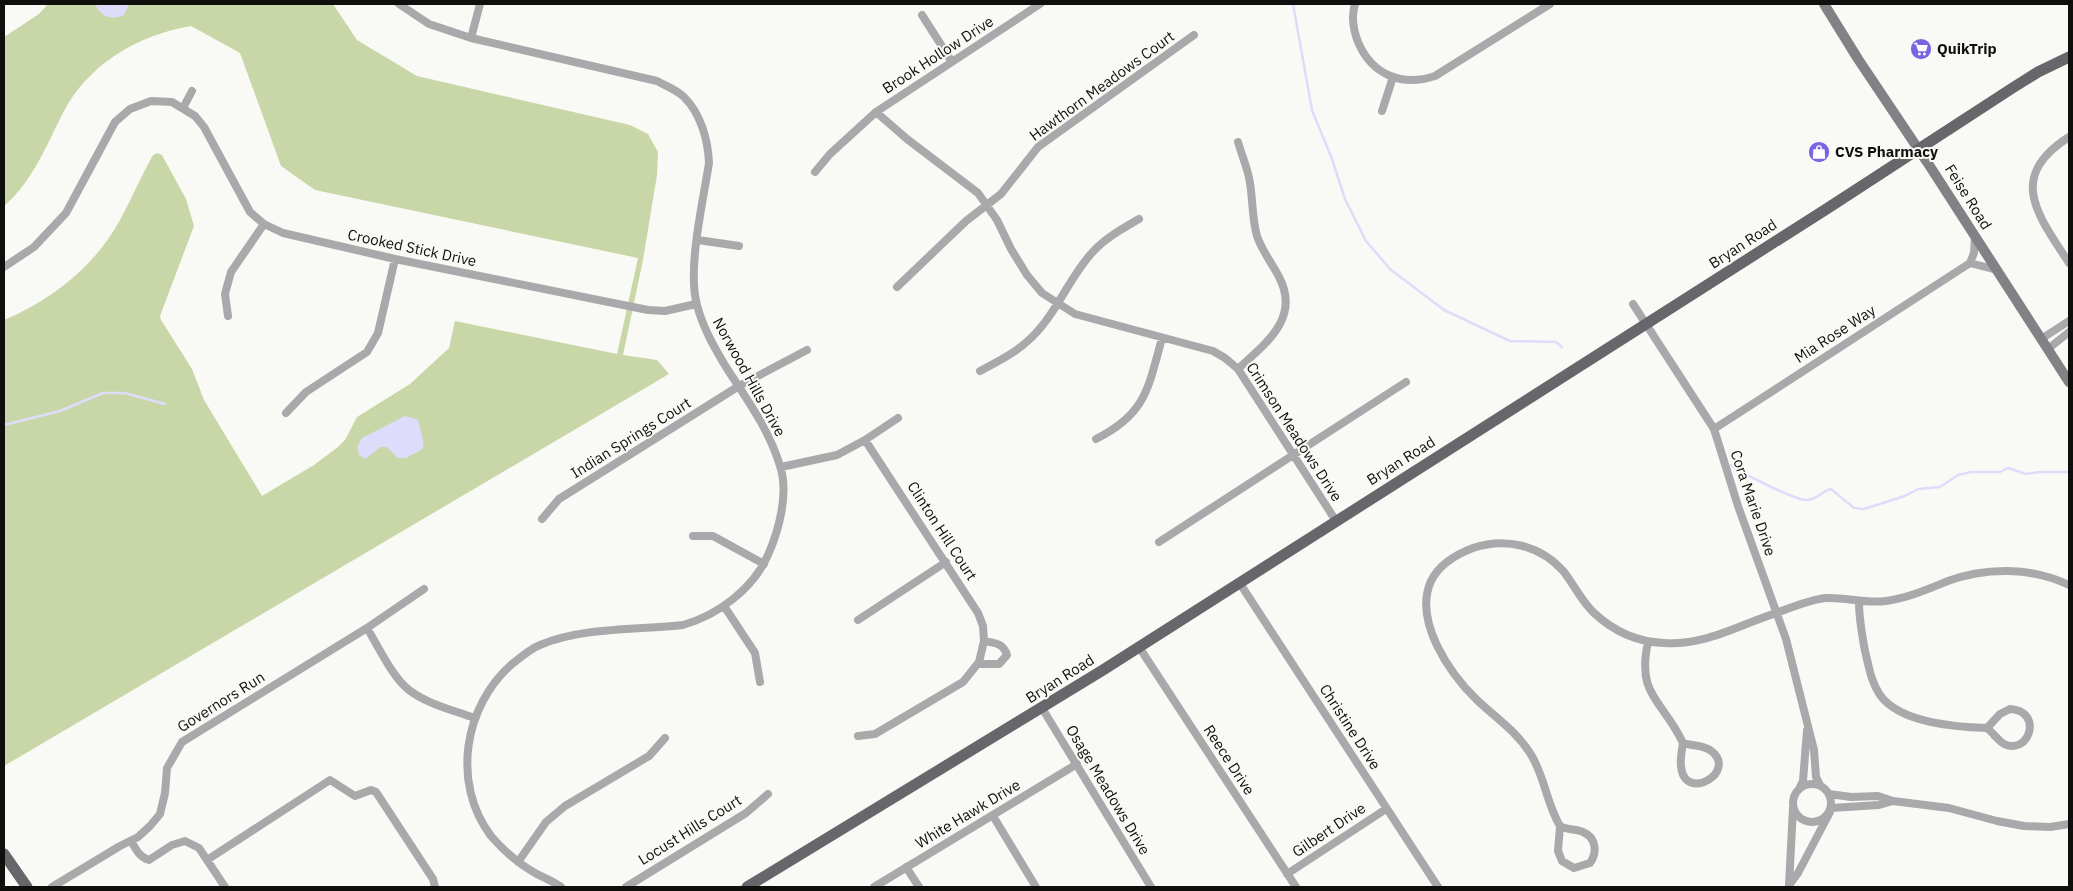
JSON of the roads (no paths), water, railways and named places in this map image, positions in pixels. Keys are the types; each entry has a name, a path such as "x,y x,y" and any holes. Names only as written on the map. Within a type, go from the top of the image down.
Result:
{"main road":[{"name":"Bryan Road","path":"747,887 1042,708 2022,82 2069,57"},
{"path":"4,854 26,887"}],"street":[{"name":"Norwood Hills Drive","path":"399,4 430,24 471,38 657,81 684,97 702,125 708,145 709,163 692,275 696,304 711,342 766,432 781,468 783,494 780,519 772,546 764,564 746,588 724,606 694,622 683,625 578,633 539,645 524,654 496,679 474,718 467,752 468,777 475,804 491,835 518,862 561,887"},
{"path":"471,38 480,4"},
{"name":"Brook Hollow Drive","path":"815,172 830,154 876,112 1040,4"},
{"path":"1355,4 1352,19 1364,55 1378,70 1408,81 1424,80 1436,76 1550,4"},
{"name":"Feise Road","path":"1824,4 2069,382"},
{"path":"922,15 952,62"},
{"name":"Hawthorn Meadows Court","path":"897,287 942,243 1001,194 1038,147 1194,35"},
{"path":"1382,111 1393,77"},
{"path":"183,108 192,92"},
{"name":"Crooked Stick Drive","path":"4,266 34,247 66,213 115,122 130,109 151,102 172,102 195,116 204,128 250,212 264,224 282,233 395,259 648,310 665,312 696,304"},
{"name":"Crimson Meadows Drive","path":"876,112 906,139 968,184 987,205 1027,275 1042,293 1057,304 1075,314 1213,351 1238,369 1336,521"},
{"path":"2069,137 2047,153 2040,163 2035,175 2033,192 2036,209 2041,220 2069,263"},
{"path":"1238,142 1250,182 1257,236 1280,278 1284,288 1285,303 1280,326 1271,339 1238,369"},
{"path":"980,371 1015,351 1032,337 1089,256 1110,237 1139,218"},
{"path":"228,316 225,294 231,272 264,224"},
{"path":"1975,236 1974,253 1970,263 1996,270"},
{"path":"698,240 739,246"},
{"path":"286,413 306,392 367,352 374,343 395,259"},
{"name":"Mia Rose Way","path":"1714,429 1970,263"},
{"name":"Cora Marie Drive","path":"1633,304 1714,429 1738,506 1799,682 1814,750 1816,777 1820,785"},
{"path":"2041,339 2069,321"},
{"path":"2048,349 2069,332"},
{"path":"1096,439 1111,432 1129,419 1142,401 1151,380 1162,338"},
{"name":"Indian Springs Court","path":"542,519 559,499 739,386 807,350"},
{"path":"1158,542 1406,382"},
{"path":"781,468 837,455 866,440 898,418"},
{"name":"Clinton Hill Court","path":"858,736 875,734 963,682 978,664 985,636 982,619 866,440"},
{"path":"693,536 713,536 764,564"},
{"path":"1560,826 1590,836 1595,854 1590,863 1574,868 1562,861 1558,851 1560,826 1552,810 1542,775 1531,755 1511,729 1476,699 1461,682 1435,640 1426,612 1428,589 1432,579 1442,567 1457,555 1479,546 1504,542 1529,548 1557,565 1585,603 1616,630 1648,642 1676,644 1706,640 1776,612 1826,598 1859,602 1884,601 1904,597 1971,575 2010,570 2038,574 2069,585"},
{"path":"858,620 946,562"},
{"name":"Christine Drive","path":"1239,582 1438,887"},
{"name":"Governors Run","path":"52,887 131,841 150,826 160,814 165,793 166,768 182,742 367,628 424,589"},
{"path":"1859,602 1859,622 1871,676 1881,696 1887,702 1903,713 1930,721 1965,727 1987,728 2001,741 2011,746 2023,742 2030,733 2026,716 2022,712 2010,710 2000,714 1987,728"},
{"path":"724,606 755,652 760,682"},
{"path":"367,628 396,676 408,690 420,697 474,718"},
{"path":"978,664 999,664 1006,655 1005,650 999,644 984,641"},
{"path":"1648,642 1644,669 1646,681 1649,691 1672,722 1683,743 1681,768 1683,773 1691,782 1702,784 1708,782 1716,773 1717,760 1715,755 1704,748 1683,743"},
{"name":"Reece Drive","path":"1139,647 1296,887"},
{"name":"Osage Meadows Drive","path":"1042,708 1151,887"},
{"name":"Cora Marie Drive","path":"1799,789 1803,781 1808,728"},
{"path":"518,862 546,822 565,806 649,756 665,738"},
{"name":"White Hawk Drive","path":"874,887 1077,764"},
{"path":"207,860 330,780 335,782 342,790 355,796 371,790 376,792 433,879 435,887"},
{"path":"1810,784 1820,785 1829,794 1832,801 1830,810 1798,873 1789,886 1793,798 1799,789 1810,784"},
{"name":"Locust Hills Court","path":"626,887 746,813 768,794"},
{"path":"1829,794 1851,797 1878,796 1893,802 1949,808 2024,826 2069,824"},
{"path":"1793,808 1799,818 1810,823 1822,820 1830,810 1893,802"},
{"name":"Gilbert Drive","path":"1287,874 1386,808"},
{"path":"993,816 1036,887"},
{"path":"131,841 143,859 149,860 172,845 185,841 199,848 225,887"},
{"path":"906,867 919,887"}],"water":[{"path":"95,4 129,4 124,15 114,18 100,12"},
{"path":"405,416 416,419 419,422 423,449 406,458 397,458 384,447 377,449 365,459 359,455 357,447 362,438"}],"waterway":[{"path":"1293,4 1312,110 1332,159 1345,199 1366,241 1390,269 1444,310 1510,341 1556,342 1562,347"},
{"path":"4,425 60,411 103,393 125,393 165,404"},
{"path":"1731,465 1768,486 1800,499 1815,498 1831,489 1854,508 1864,509 1905,496 1918,489 1940,487 1958,475 1971,472 2000,472 2008,468 2026,474 2069,472"}],"place":[{"name":"QuikTrip","path":"1921,49"},
{"name":"CVS Pharmacy","path":"1819,152"}]}
